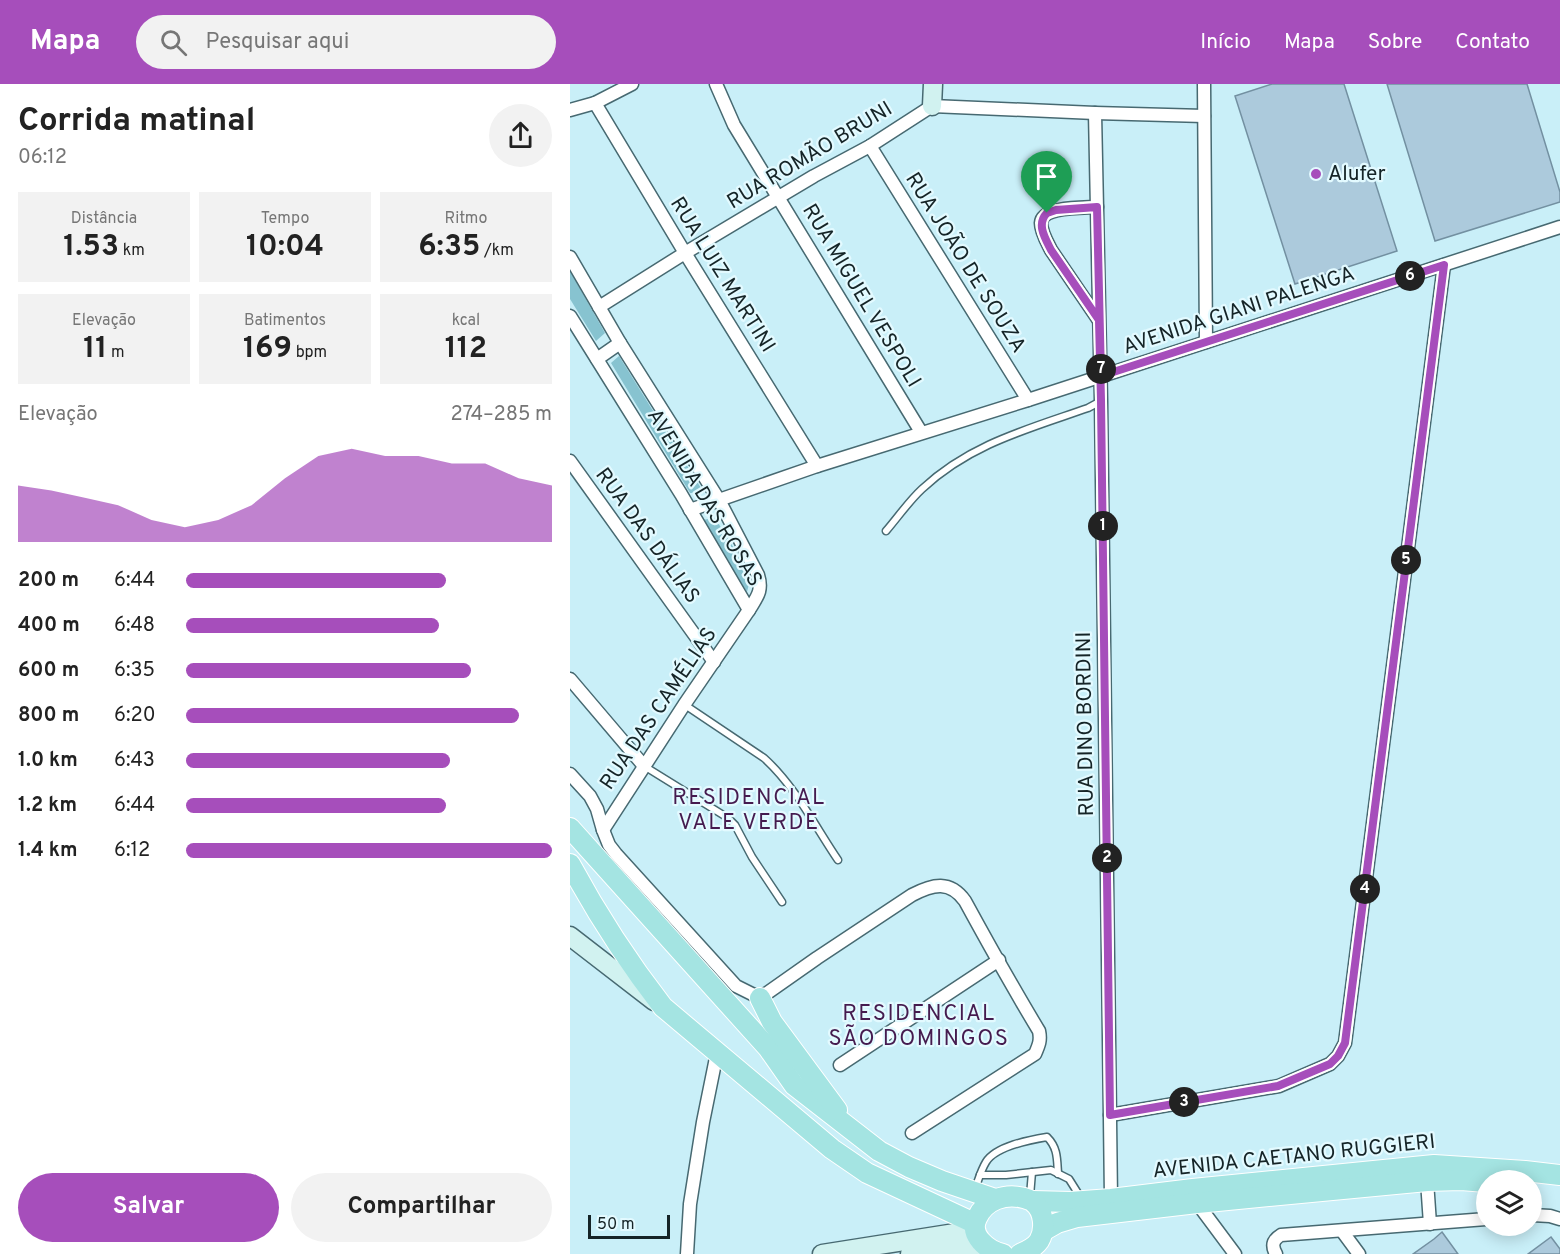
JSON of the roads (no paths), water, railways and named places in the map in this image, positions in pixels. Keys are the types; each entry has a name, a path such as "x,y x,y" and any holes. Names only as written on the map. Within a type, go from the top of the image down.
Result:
{"main road":[{"path":"932,106 933,84"},
{"name":"AVENIDA CAETANO RUGGIERI","path":"570,828 768,1048 794,1085 879,1151 909,1167 977,1184 995,1199 1013,1197 1031,1200 1111,1199 1434,1166 1560,1175"},
{"path":"571,870 613,938 663,1007"},
{"path":"570,936 663,1007 832,1149 867,1173 974,1227 979,1239 996,1252"},
{"path":"760,998 772,1022 853,1132"},
{"name":"AVENIDA CAETANO RUGGIERI","path":"1020,1254 1040,1242 1057,1223 1077,1217 1427,1181 1476,1181"},
{"path":"1542,1186 1560,1189"},
{"path":"974,1227 978,1215 995,1199"},
{"path":"1031,1200 1040,1211 1043,1220 1040,1242"},
{"path":"822,1254 974,1227"},
{"path":"910,1254 945,1249 996,1252"}],"street":[{"path":"570,110 596,103 632,84"},
{"name":"RUA MIGUEL VESPOLI","path":"716,84 734,125 921,432"},
{"path":"1204,84 1206,342"},
{"name":"RUA LUIZ MARTINI","path":"596,103 685,253 817,466"},
{"path":"932,106 1204,116"},
{"name":"RUA ROMÃO BRUNI","path":"599,307 685,253 870,146 932,106"},
{"name":"RUA DINO BORDINI","path":"1095,113 1101,376 1111,1199"},
{"name":"RUA JOÃO DE SOUZA","path":"870,146 1028,400"},
{"path":"1097,207 1056,210 1047,213 1041,223 1051,250 1099,320"},
{"name":"AVENIDA GIANI PALENGA","path":"690,510 921,432 1028,400 1560,227"},
{"name":"AVENIDA DAS ROSAS","path":"570,257 620,344 719,501 760,580 759,594 749,610 570,316"},
{"path":"1110,1115 1278,1086 1330,1064 1338,1056 1345,1043 1444,265"},
{"path":"597,359 620,344"},
{"name":"RUA DAS DÁLIAS","path":"570,461 714,662"},
{"name":"RUA DAS CAMÉLIAS","path":"603,830 749,610"},
{"path":"570,679 644,766"},
{"path":"570,774 590,796 597,809 609,845 616,854 736,986 760,998 912,895 937,886 959,893 1039,1031 1039,1045 1035,1054 912,1133"},
{"path":"840,1065 999,960"},
{"path":"687,1254 692,1192 702,1122 717,1053"},
{"path":"1427,1181 1430,1224"},
{"path":"1197,1203 1235,1254"},
{"path":"1542,1216 1560,1219"},
{"path":"1276,1254 1273,1241 1281,1235 1476,1220"},
{"path":"1342,1231 1359,1254"}],"lane":[{"path":"886,531 922,489 970,453 998,439 1088,408 1101,400"},
{"path":"684,705 776,768 838,860"},
{"path":"644,766 728,818 735,825 752,857 782,902"},
{"path":"977,1184 986,1162 997,1151 1031,1139 1047,1137 1054,1144 1058,1174"},
{"path":"977,1184 1006,1175 1052,1170 1069,1179 1083,1201"},
{"path":"1031,1200 1032,1172"}],"place":[{"name":"Alufer","path":"1316,174"}],"district":[{"name":"RESIDENCIAL VALE VERDE","path":"749,810"},
{"name":"RESIDENCIAL SÃO DOMINGOS","path":"919,1026"}]}
